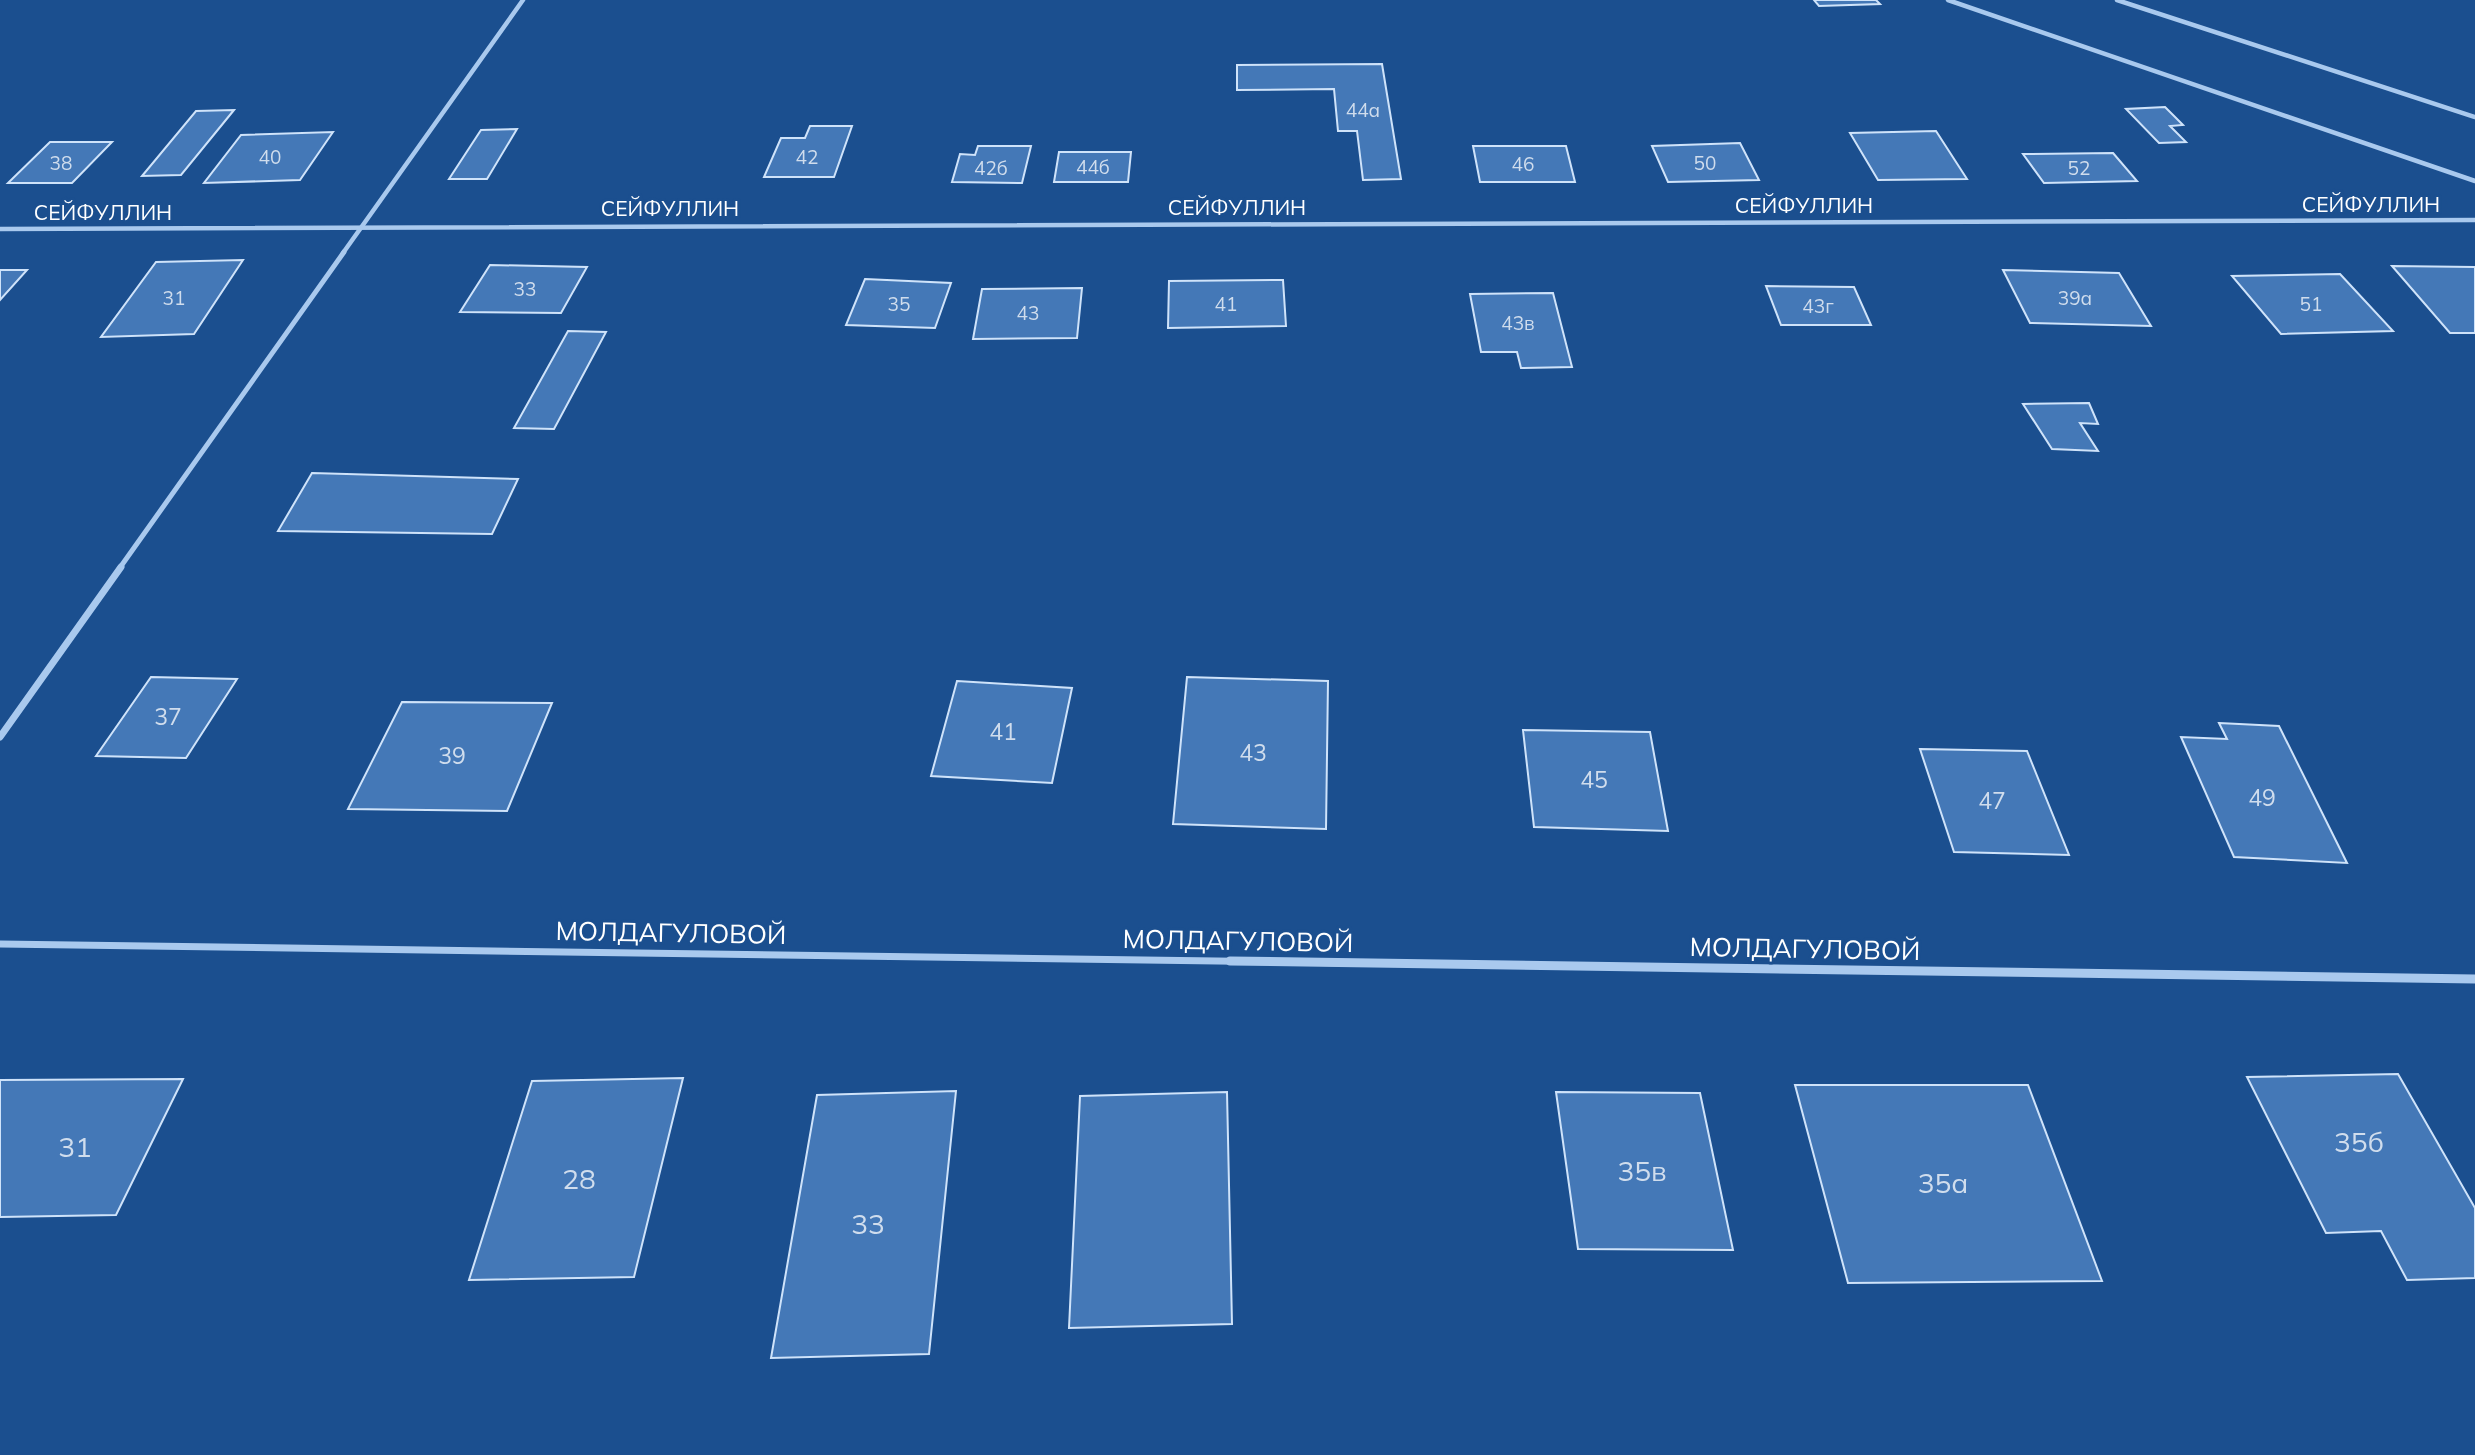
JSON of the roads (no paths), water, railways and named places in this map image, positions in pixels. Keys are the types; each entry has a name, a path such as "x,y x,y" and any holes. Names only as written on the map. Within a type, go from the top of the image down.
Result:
{"street":[{"path":"0,737 523,0"},
{"path":"1948,0 2475,181"},
{"path":"2117,0 2475,117"},
{"name":"СЕЙФУЛЛИН","path":"0,229 2475,220"},
{"name":"МОЛДАГУЛОВОЙ","path":"0,944 2475,979"}]}
